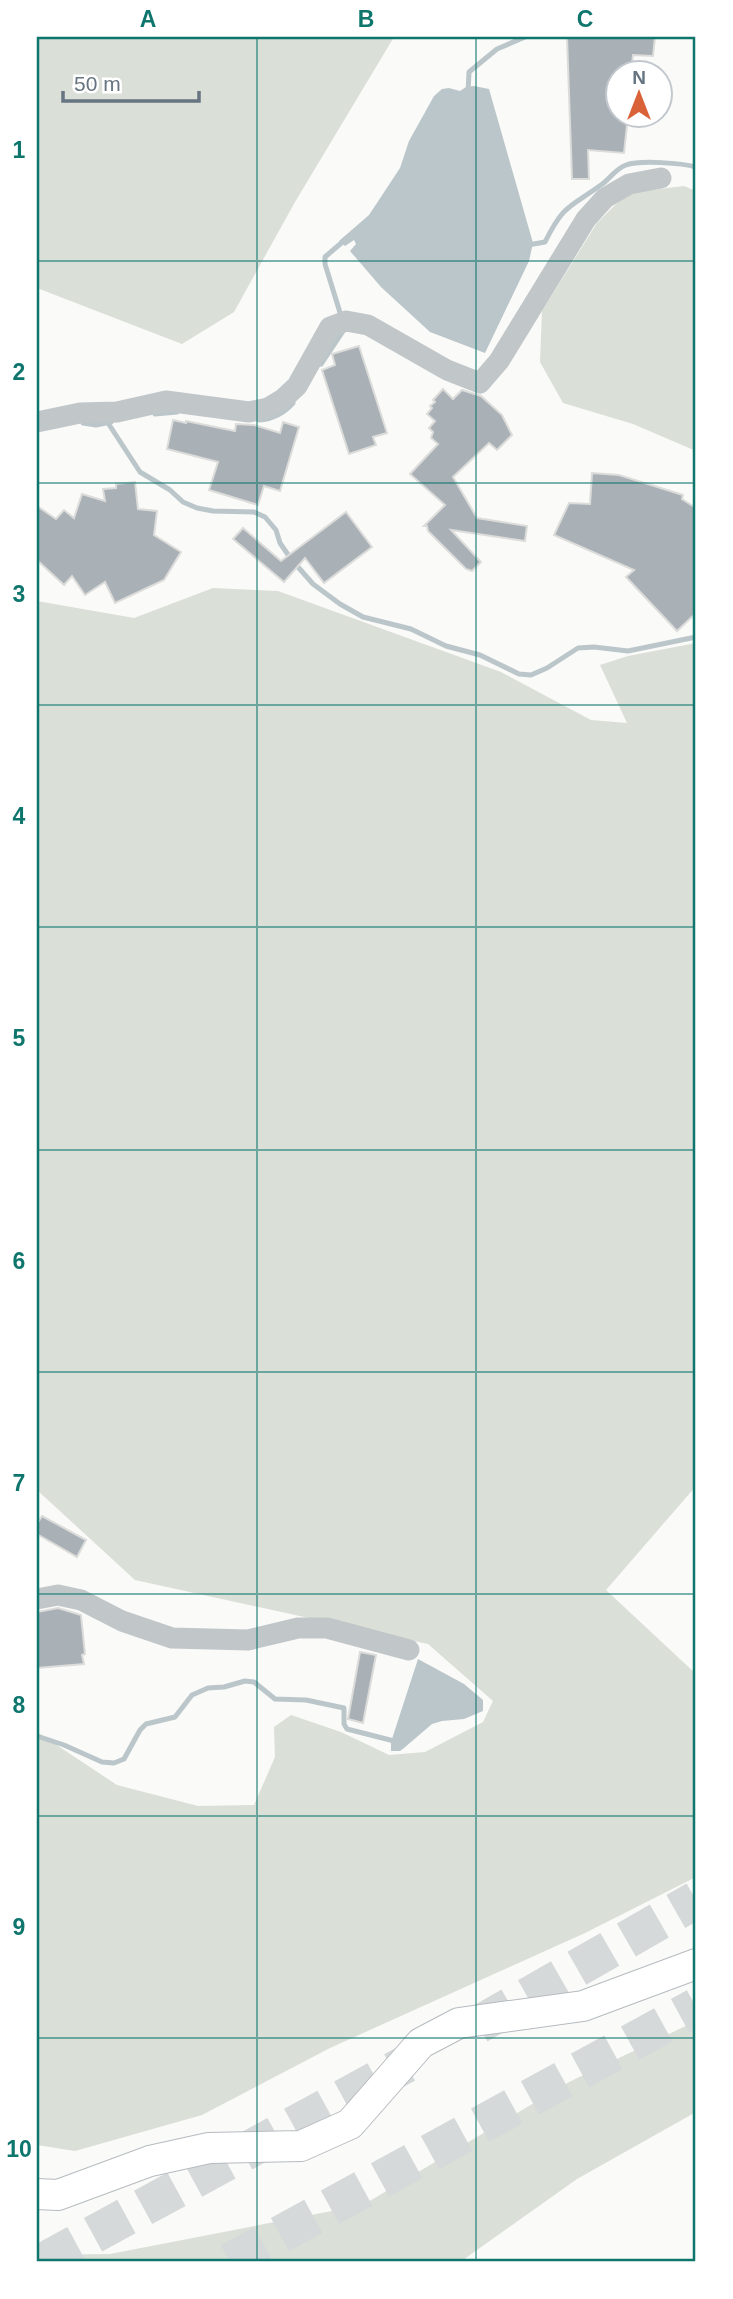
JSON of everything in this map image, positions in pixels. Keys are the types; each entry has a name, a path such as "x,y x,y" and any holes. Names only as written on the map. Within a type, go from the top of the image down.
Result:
{"street":[{"path":"37,422 80,413 117,412 166,401 249,412 268,408 283,400 297,386 330,327 341,323 368,325 447,370 480,383 499,361 592,212 605,198 629,184 661,178"},
{"path":"37,1600 58,1595 81,1600 122,1621 172,1638 248,1640 298,1628 327,1628 409,1650"},
{"path":"37,2194 58,2195 150,2161 209,2148 301,2146 350,2124 421,2043 459,2023 583,2006 696,1964"}],"shaded area":[{"path":"37,37 394,37 295,202 234,312 182,344 37,288"},
{"path":"474,86 489,89 533,243 529,261 485,353 430,332 381,287 350,251 356,244 354,240 345,246 339,241 369,215 400,168 409,141 434,96 442,89 460,91"},
{"path":"684,186 696,191 696,451 633,424 563,403 540,362 542,311 597,223 627,193"},
{"path":"213,588 278,591 501,672 591,720 627,723 600,665 628,656 696,643 696,1486 606,1590 696,1674 696,1877 585,1933 330,2048 202,2115 75,2151 37,2145 37,1732 117,1785 198,1806 254,1805 275,1757 274,1727 291,1715 341,1732 389,1755 425,1752 483,1722 493,1701 428,1644 135,1580 37,1490 37,601 134,618"},
{"path":"418,1659 464,1684 483,1700 483,1711 464,1719 432,1724 400,1751 391,1751 391,1742"},
{"path":"696,2021 696,2112 577,2179 460,2262 37,2262 37,2255 110,2254 363,2205 569,2082"}],"building":[{"path":"567,37 655,37 653,56 633,55 632,60 604,60 604,130 626,130 624,153 588,150 589,179 572,179"},
{"path":"359,346 387,433 373,437 376,445 349,454 322,370 335,365 332,354"},
{"path":"443,389 453,399 462,390 481,396 502,415 512,435 497,450 489,443 453,477 477,518 527,526 525,541 451,530 481,562 472,571 466,569 428,531 427,526 424,526 445,505 410,474 438,444 431,438 433,432 429,428 435,421 427,414 435,402 433,400"},
{"path":"173,420 235,431 236,424 254,425 280,433 283,422 299,427 280,491 264,486 258,505 209,490 218,462 167,449"},
{"path":"592,473 619,475 683,495 682,499 696,508 696,613 677,631 626,577 634,570 554,535 569,503 590,504"},
{"path":"135,482 138,509 157,511 154,535 181,552 164,580 115,603 105,582 85,595 72,576 64,585 37,560 37,506 56,519 64,510 74,518 82,494 105,501 103,489 116,488 116,484"},
{"path":"346,512 372,547 324,583 305,558 284,582 233,539 243,528 281,561"},
{"path":"42,1516 86,1540 77,1557 37,1534 37,1524"},
{"path":"58,1608 81,1615 84,1664 37,1668 37,1612"},
{"path":"360,1652 376,1655 363,1723 348,1719"}],"waterway":[{"path":"468,93 469,72 497,49 525,37"},
{"path":"528,245 545,242 557,220 568,208 622,167 632,163 651,162 696,167"},
{"path":"342,319 325,257 346,239"},
{"path":"321,364 343,331"},
{"path":"259,420 278,415 293,403"},
{"path":"155,414 177,412"},
{"path":"83,423 96,425 111,422"},
{"path":"108,423 140,472 170,490 183,502 213,511 254,512 265,517 276,530 280,543 291,559 313,584 340,604 363,617 411,629 446,646 480,655 519,674 531,675 547,668 578,648 628,651 696,637"},
{"path":"37,1736 102,1762 114,1763 124,1759 146,1724 175,1717 192,1695 208,1688 245,1681 254,1682 275,1699 306,1700 344,1708 344,1724 347,1729 398,1742"}],"tunnel":[{"path":"478,2025 696,1900"},
{"path":"230,2262 696,2007"},
{"path":"43,2262 406,2064"}]}
